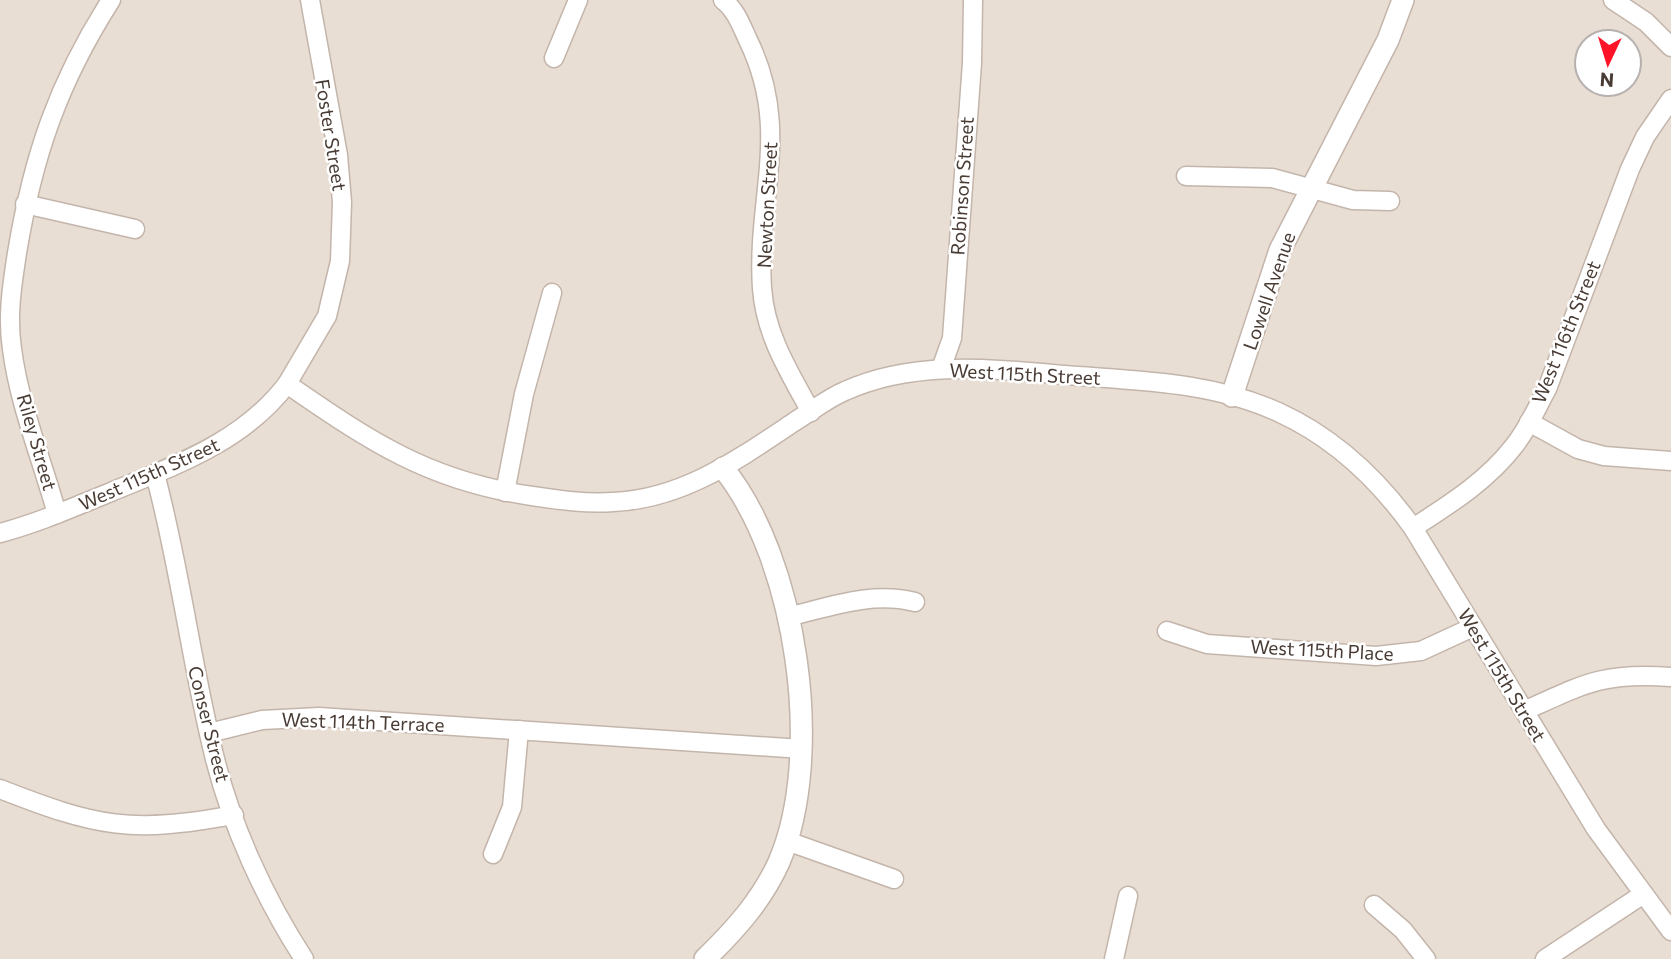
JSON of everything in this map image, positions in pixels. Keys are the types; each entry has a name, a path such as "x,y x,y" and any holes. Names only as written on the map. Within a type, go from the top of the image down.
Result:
{"street":[{"name":"Riley Street","path":"57,514 16,370 9,321 25,204 46,124 81,47 111,0"},
{"name":"Foster Street","path":"288,384 327,316 340,261 342,202 338,155 310,0"},
{"path":"554,58 578,0"},
{"name":"Newton Street","path":"723,0 732,7 760,65 769,95 771,147 762,288 773,339 811,412"},
{"name":"Robinson Street","path":"940,369 952,338 972,63 973,0"},
{"name":"Lowell Avenue","path":"1232,396 1280,250 1388,40 1403,0"},
{"path":"1614,0 1646,22 1671,47"},
{"name":"West 116th Street","path":"1413,528 1460,498 1490,473 1516,444 1547,388 1630,169 1645,137 1671,99"},
{"path":"1186,176 1259,176 1353,200 1390,201"},
{"path":"25,204 135,229"},
{"path":"505,492 529,373 552,293"},
{"name":"West 115th Street","path":"0,533 57,514 215,447 273,402 288,384 368,440 401,458 477,486 587,502 634,500 697,482 845,391 889,377 940,369 981,369 1167,383 1232,396 1281,414 1317,433 1382,488 1413,528 1596,829 1671,931"},
{"path":"1529,422 1578,449 1604,456 1671,461"},
{"path":"705,959 734,931 758,900 787,841 799,792 802,749 800,685 787,617 754,519 739,488 723,468"},
{"name":"Conser Street","path":"155,474 171,538 209,733 234,815 273,904 304,959"},
{"path":"787,617 860,599 889,597 915,602"},
{"name":"West 115th Place","path":"1167,631 1207,644 1376,656 1421,651 1473,627"},
{"path":"1524,711 1585,682 1616,676 1671,677"},
{"name":"West 114th Terrace","path":"209,733 262,720 319,717 802,749"},
{"path":"493,854 512,807 519,730"},
{"path":"0,789 69,816 129,827 162,827 234,815"},
{"path":"787,841 894,879"},
{"path":"1545,959 1642,895"},
{"path":"1114,959 1128,897"},
{"path":"1374,905 1403,930 1426,959"}],"shaded area":[{"path":"0,0 1671,0 1671,959 0,959"}]}
